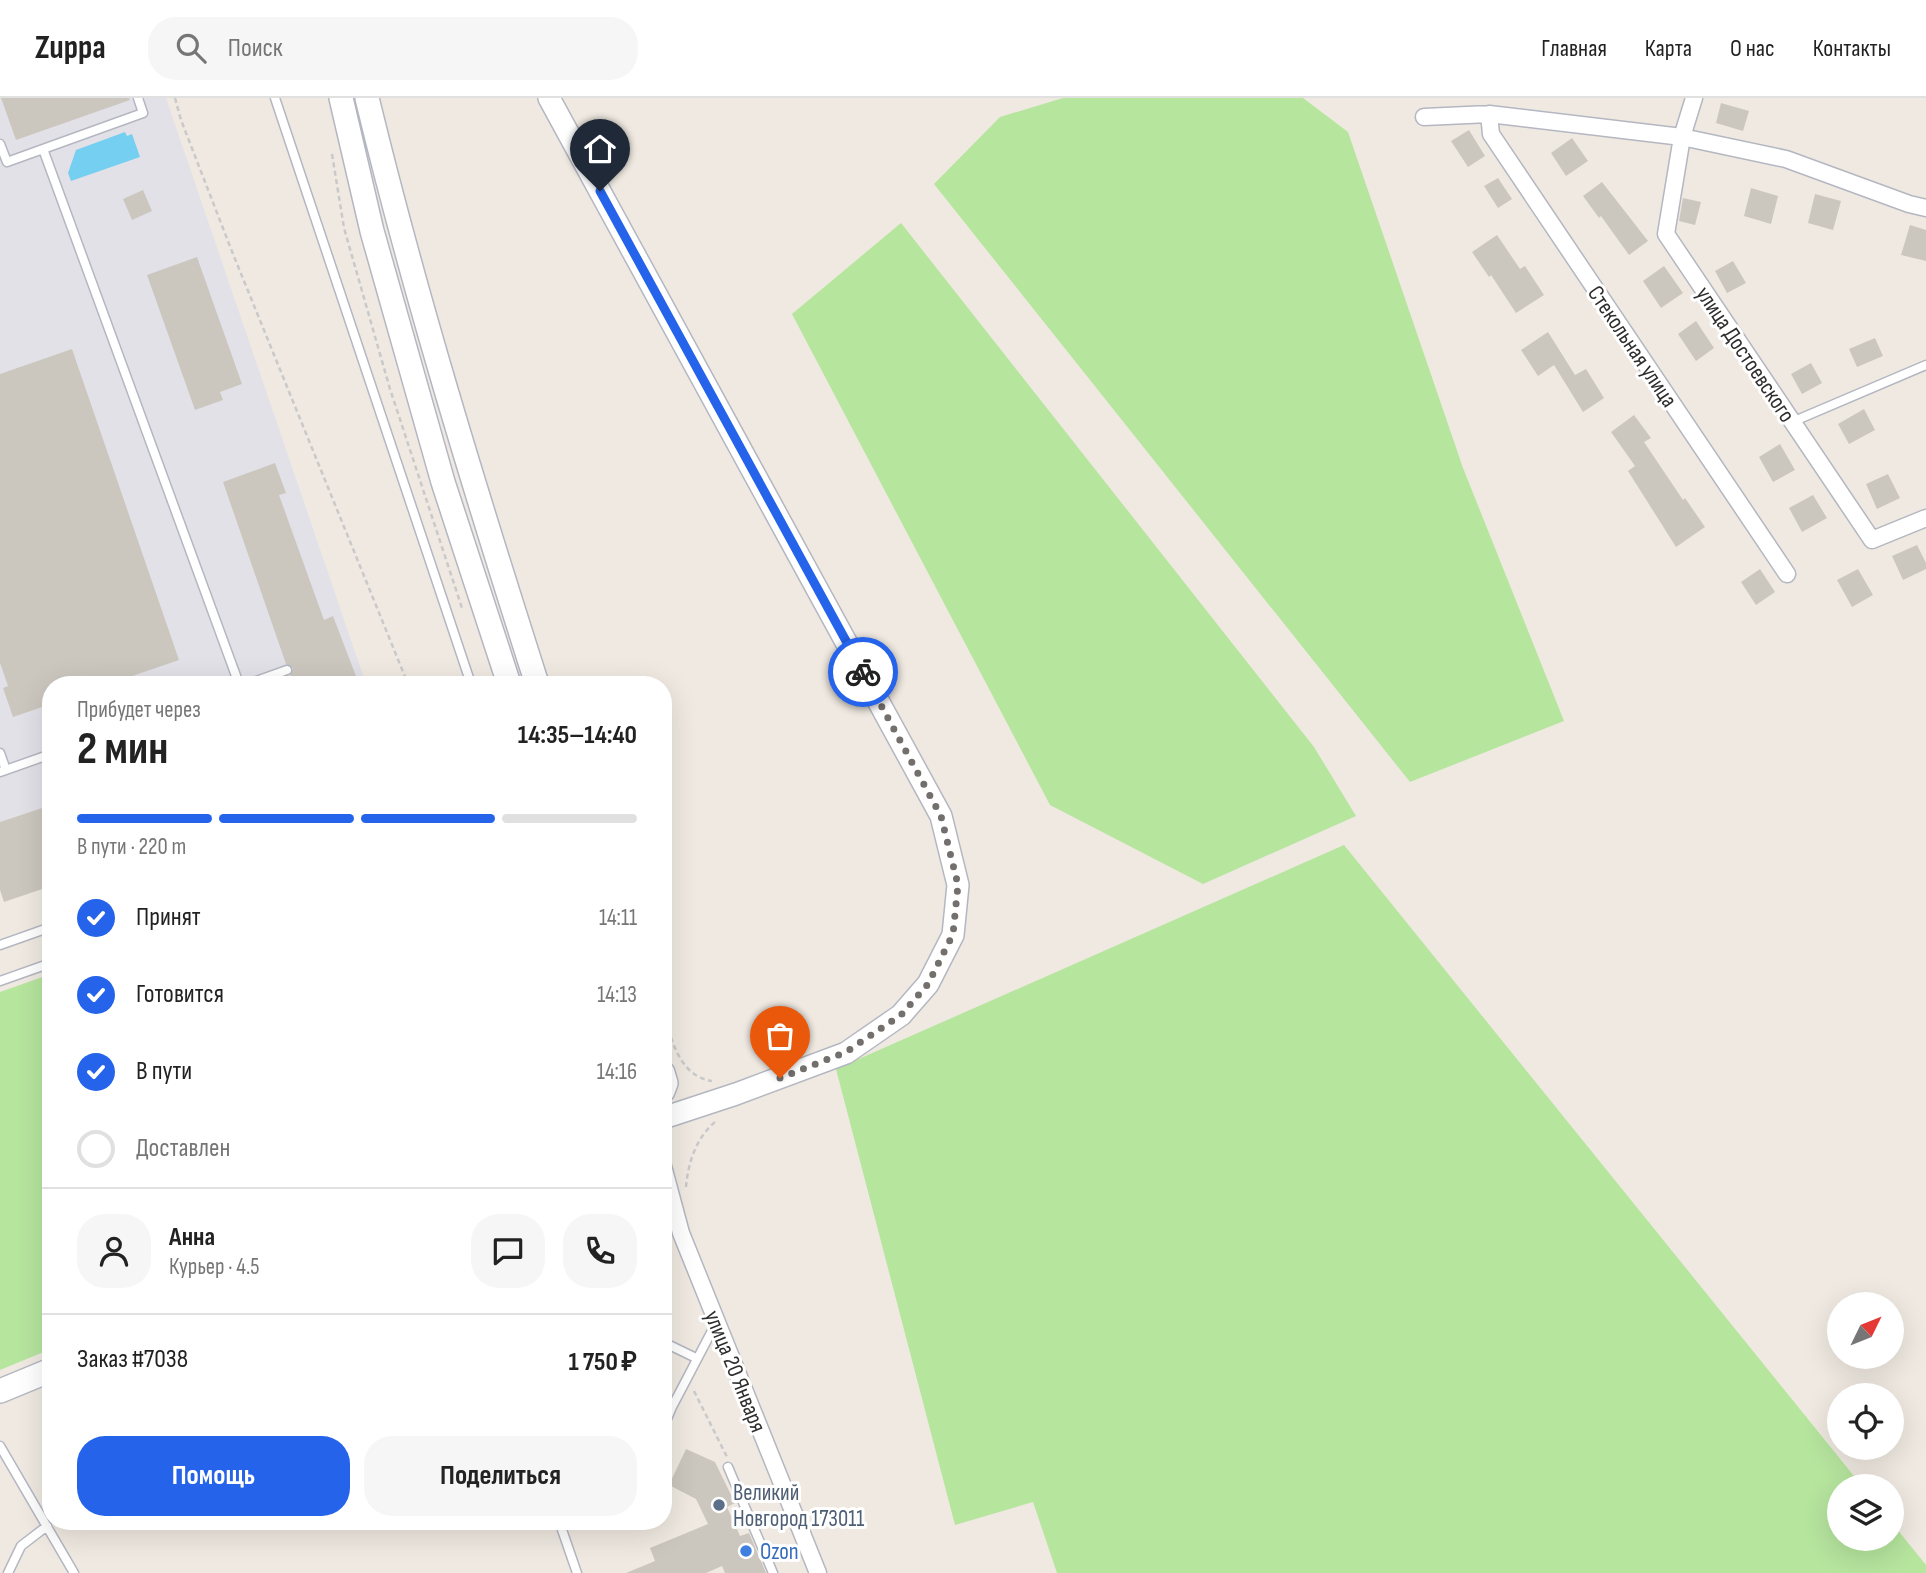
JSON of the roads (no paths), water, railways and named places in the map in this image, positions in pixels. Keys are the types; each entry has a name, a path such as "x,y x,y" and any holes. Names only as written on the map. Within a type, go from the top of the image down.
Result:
{"main road":[{"path":"341,98 372,231 443,482 506,676"},
{"path":"367,98 397,221 469,471 534,676"},
{"path":"0,1391 42,1374"}],"street":[{"path":"549,98 941,816 958,885 953,934 928,984 901,1015 846,1052 672,1115"},
{"name":"улица Достоевского","path":"1694,98 1682,137 1666,234 1872,540 1926,518"},
{"path":"1424,117 1489,114 1682,137 1786,159 1926,208"},
{"name":"Стекольная улица","path":"1489,114 1491,134 1787,574"},
{"name":"улица 20 Января","path":"672,1200 681,1233 818,1573"}],"lane":[{"path":"0,144 7,162 143,113 138,98"},
{"path":"275,98 468,676"},
{"path":"43,149 236,676"},
{"path":"1792,422 1926,365"},
{"path":"270,676 287,670"},
{"path":"0,753 3,771 42,757"},
{"path":"0,945 42,930"},
{"path":"0,981 42,966"},
{"path":"672,1409 716,1322"},
{"path":"672,1346 696,1358"},
{"path":"0,1446 4,1461 42,1518"},
{"path":"728,1467 773,1573"},
{"path":"8,1573 21,1546 42,1530"},
{"path":"49,1530 74,1573"},
{"path":"562,1530 577,1573"}],"water":[{"path":"125,132 127,136 132,134 140,157 71,181 68,173 76,150"}],"place":[{"name":"Великий Новгород 173011","path":"719,1505"},
{"name":"Ozon","path":"746,1551"}]}
